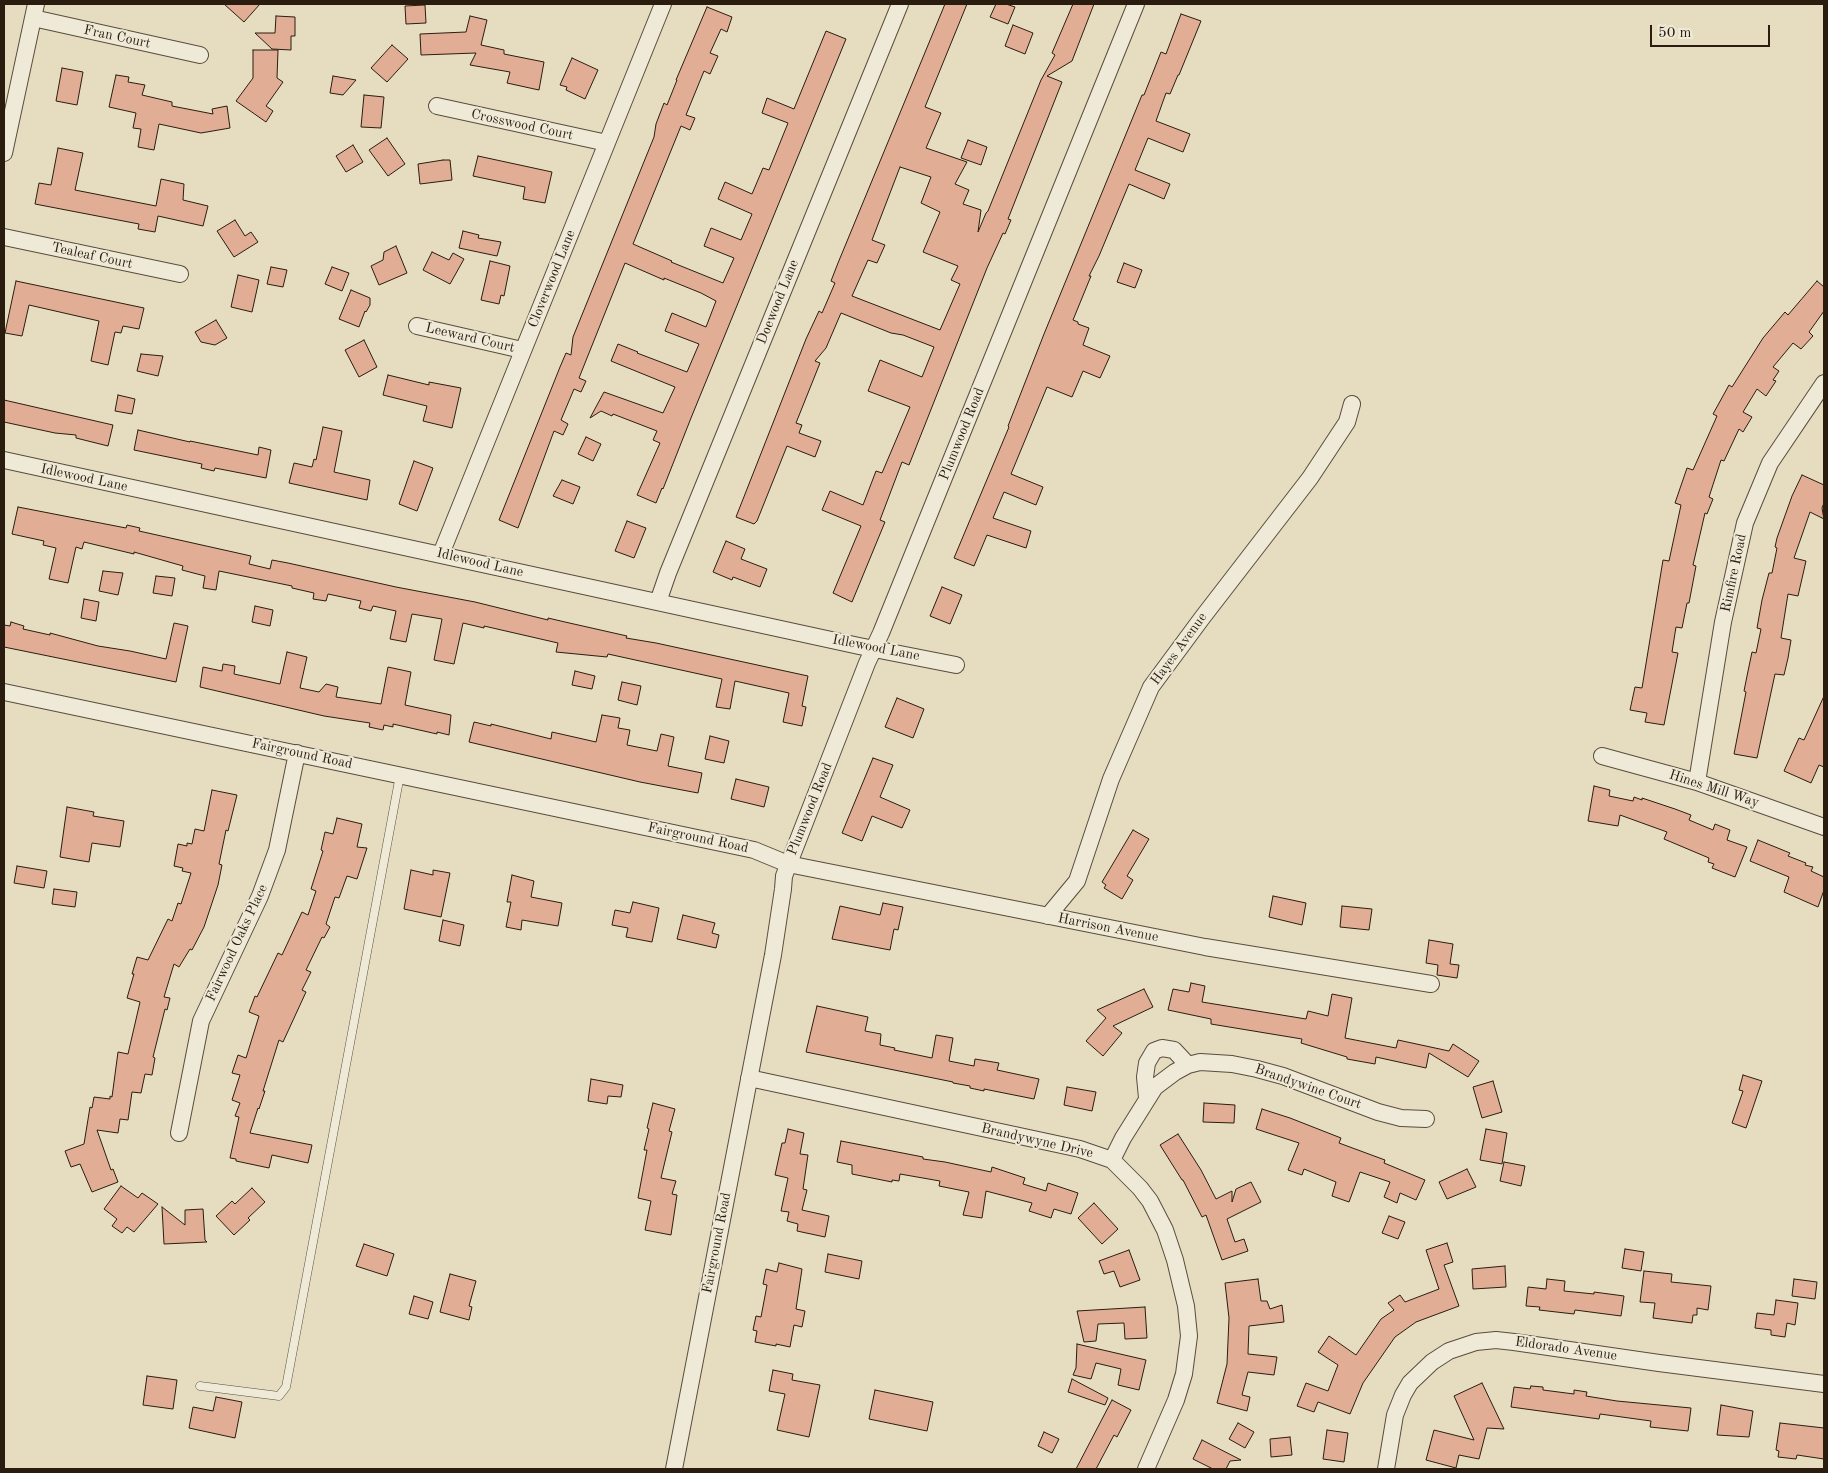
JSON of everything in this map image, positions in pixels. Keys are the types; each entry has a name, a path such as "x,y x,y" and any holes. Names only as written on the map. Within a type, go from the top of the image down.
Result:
{"street":[{"name":"Cloverwood Lane","path":"441,554 663,4"},
{"name":"Doewood Lane","path":"658,602 668,573 900,4"},
{"name":"Plumwood Road","path":"788,864 873,649 1136,4"},
{"name":"Fran Court","path":"34,11 200,55"},
{"path":"4,153 34,11"},
{"name":"Crosswood Court","path":"437,106 607,143"},
{"name":"Tealeaf Court","path":"4,238 180,274"},
{"name":"Leeward Court","path":"417,326 522,350"},
{"name":"Rimfire Road","path":"1697,782 1723,622 1745,523 1770,462 1824,383"},
{"name":"Hayes Avenue","path":"1048,916 1077,881 1111,779 1151,687 1310,478 1347,422 1352,404"},
{"name":"Idlewood Lane","path":"4,460 873,649 956,665"},
{"name":"Fairground Road","path":"4,692 754,850 788,864 784,876 773,955 674,1469"},
{"name":"Fairwood Oaks Place","path":"179,1133 201,1021 260,896 276,850 297,753"},
{"name":"Hines Mill Way","path":"1602,756 1697,782 1824,827"},
{"name":"Harrison Avenue","path":"788,864 1204,947 1430,984"},
{"path":"1147,1098 1145,1077 1147,1063 1154,1051 1162,1048 1174,1050 1188,1065"},
{"name":"Brandywine Court","path":"1112,1160 1155,1087 1188,1065 1200,1062 1258,1069 1283,1076 1378,1112 1401,1118 1426,1119"},
{"name":"Brandywyne Drive","path":"748,1078 1080,1149 1112,1160 1140,1188 1150,1201 1165,1230 1186,1306 1189,1336 1184,1374 1176,1400 1146,1469"},
{"name":"Eldorado Avenue","path":"1386,1469 1395,1414 1410,1383 1432,1362 1449,1351 1476,1342 1496,1340 1514,1342 1824,1384"}],"lane":[{"path":"200,1386 278,1396 286,1387 400,775"}],"building":[{"path":"224,4 260,4 244,22"},
{"path":"945,4 967,4 925,107 941,113 926,148 967,162 955,184 969,190 963,204 981,210 978,232 1041,80 1055,55 1052,53 1073,4 1094,4 1072,61 1047,76 1062,82 1008,219 1011,220 987,268 909,465 902,462 880,520 885,522 852,602 833,593 861,526 822,510 830,491 863,505 876,471 882,473 910,407 868,391 880,360 922,377 934,347 903,335 891,333 841,313 826,348 815,361 820,363 796,423 802,425 799,433 821,441 815,457 787,446 757,521 754,524 736,517 806,339 819,311 822,313 835,283 831,281","holes":["900,167 931,177 921,203 940,212 923,252 958,266 951,280 960,284 940,330 852,296 868,260 877,263 885,245 872,240"]},
{"path":"996,4 1006,4 1015,7 1008,24 990,17"},
{"path":"425,5 426,23 406,24 405,6"},
{"path":"707,7 732,17 727,32 721,29 710,53 718,56 710,74 704,71 686,115 695,118 690,130 681,126 633,244 723,283 734,258 704,246 711,228 741,240 752,214 718,199 725,182 752,194 763,168 769,170 788,123 762,113 767,98 794,109 826,31 846,39 656,503 637,495 660,443 653,440 657,431 601,411 590,418 604,392 663,413 675,387 611,361 618,344 687,372 699,344 665,331 672,313 706,327 716,301 701,293 625,263 579,378 586,381 581,392 574,389 561,420 568,424 563,435 554,431 518,528 499,520 566,353 571,355 573,337 654,137 656,124 664,103 667,105"},
{"path":"1181,14 1201,21 1170,94 1166,93 1156,121 1190,134 1183,152 1148,138 1135,170 1170,184 1164,199 1129,184 1089,276 1091,276 1073,320 1089,328 1083,345 1110,356 1100,378 1083,371 1072,397 1047,387 1011,474 1043,487 1036,505 1004,492 993,518 1031,531 1026,548 987,535 974,566 954,558 1009,427 1044,334 1142,95 1144,95 1161,52 1166,54"},
{"path":"276,16 295,17 295,36 291,36 291,50 272,49 255,33 275,33"},
{"path":"470,16 487,20 481,45 504,50 504,54 544,62 539,90 507,83 510,72 470,65 476,53 421,55 420,34 466,32"},
{"path":"1013,25 1033,33 1025,54 1005,46"},
{"path":"392,45 408,59 387,82 371,68"},
{"path":"253,50 278,50 277,78 283,82 266,106 273,111 266,122 236,101 253,78"},
{"path":"572,58 598,70 585,99 566,90 567,87 560,85"},
{"path":"62,68 83,72 77,105 56,101"},
{"path":"116,75 129,77 128,82 145,85 142,95 172,102 172,106 213,114 212,109 227,106 230,128 201,133 159,124 154,150 138,147 141,129 133,128 136,113 109,107"},
{"path":"333,76 356,80 343,95 330,93"},
{"path":"364,95 384,97 381,128 361,127"},
{"path":"387,138 405,164 388,176 369,150"},
{"path":"968,140 987,147 981,165 961,158"},
{"path":"353,145 363,162 346,172 336,156"},
{"path":"58,148 83,153 75,190 156,206 161,179 184,184 183,200 208,206 203,226 158,216 155,232 138,229 139,224 35,204 39,183 51,185"},
{"path":"478,156 552,172 545,203 523,199 525,187 473,176"},
{"path":"450,160 452,180 420,184 418,164"},
{"path":"235,220 245,236 251,232 258,242 234,257 217,231"},
{"path":"463,231 479,235 478,238 501,242 497,256 459,248"},
{"path":"396,246 407,273 379,285 371,266 383,260 384,252"},
{"path":"432,252 449,260 453,253 464,259 450,284 423,270"},
{"path":"490,261 510,266 504,296 501,295 499,304 481,300"},
{"path":"1124,263 1142,270 1135,288 1117,282"},
{"path":"271,267 287,270 283,287 267,284"},
{"path":"332,267 349,273 342,291 325,284"},
{"path":"238,275 259,280 252,312 231,307"},
{"path":"16,281 144,308 139,329 123,326 121,333 115,332 108,365 91,361 99,321 29,305 22,336 5,333"},
{"path":"1817,281 1824,287 1824,311 1809,332 1813,336 1801,349 1793,343 1773,367 1779,371 1773,380 1776,381 1766,396 1757,389 1743,412 1752,417 1743,432 1739,429 1724,461 1721,460 1709,497 1713,499 1707,514 1705,513 1693,565 1696,566 1689,603 1687,603 1682,628 1676,627 1672,652 1678,653 1664,725 1645,722 1647,713 1630,710 1635,687 1642,688 1663,560 1669,561 1681,505 1675,503 1687,468 1693,470 1717,416 1713,414 1729,385 1732,387 1763,338 1785,312 1788,315"},
{"path":"351,290 370,298 370,305 365,311 359,327 339,319"},
{"path":"216,320 227,338 215,345 201,342 195,332"},
{"path":"364,340 377,367 359,377 345,350"},
{"path":"141,354 163,356 158,376 137,371"},
{"path":"388,375 429,385 429,382 461,388 452,428 423,421 427,406 383,395"},
{"path":"118,395 135,399 132,414 115,411"},
{"path":"4,400 113,425 108,446 76,438 76,435 55,433 4,422"},
{"path":"323,427 342,431 334,472 370,480 367,500 289,483 294,463 312,467 314,459 316,460"},
{"path":"138,430 258,455 259,447 271,450 266,478 215,468 214,471 201,468 202,464 134,450"},
{"path":"586,437 601,444 593,461 578,454"},
{"path":"414,461 433,468 417,511 399,504"},
{"path":"1802,475 1824,485 1824,503 1822,508 1824,519 1810,512 1794,558 1806,561 1798,596 1788,594 1781,638 1791,640 1788,658 1784,675 1775,674 1757,758 1734,754 1752,652 1756,653 1761,629 1757,628 1762,600 1769,573 1772,573 1777,538 1792,496"},
{"path":"562,480 580,487 573,504 553,496"},
{"path":"18,507 126,528 127,525 140,528 139,531 251,556 249,564 270,569 272,560 288,563 475,602 548,620 548,618 627,636 626,638 808,676 802,706 806,707 802,726 783,722 789,693 735,681 730,709 716,707 722,679 608,654 607,657 556,652 558,643 463,623 454,664 434,660 442,619 412,614 406,642 390,639 396,611 373,606 371,611 359,608 361,601 328,594 326,601 313,599 314,593 292,588 292,586 219,571 216,590 203,588 205,576 182,570 183,566 134,552 134,554 84,542 82,549 76,547 68,583 49,579 56,548 43,545 44,541 12,534"},
{"path":"627,521 646,528 634,558 615,551"},
{"path":"726,541 745,549 741,559 767,569 760,587 733,577 732,580 713,572"},
{"path":"103,571 123,573 118,595 99,591"},
{"path":"156,576 175,578 172,596 153,593"},
{"path":"942,587 962,595 950,624 930,616"},
{"path":"84,599 99,602 96,621 81,618"},
{"path":"255,606 273,610 270,626 252,622"},
{"path":"11,622 24,626 23,629 50,635 50,633 98,646 166,659 174,623 188,626 176,682 4,647 4,625 10,626"},
{"path":"287,652 307,657 300,688 319,692 326,684 338,687 336,697 381,704 388,667 411,672 405,705 451,715 449,735 393,724 393,727 384,725 383,730 369,727 370,723 324,716 200,687 203,667 222,671 223,664 235,666 234,674 280,684"},
{"path":"575,671 595,676 592,689 572,685"},
{"path":"622,682 641,686 637,705 618,700"},
{"path":"1824,696 1824,767 1819,765 1811,783 1784,771 1799,738 1804,740"},
{"path":"897,698 924,709 913,738 885,727"},
{"path":"602,715 620,718 618,728 630,730 627,745 657,751 661,734 674,737 668,766 702,773 698,793 640,782 469,742 474,722 491,726 491,724 551,739 552,732 596,742"},
{"path":"710,736 729,741 724,763 705,759"},
{"path":"873,758 893,765 880,797 910,810 902,828 872,816 862,841 842,833"},
{"path":"736,779 769,787 764,807 731,799"},
{"path":"1594,786 1610,790 1609,796 1633,801 1634,797 1642,800 1642,798 1675,809 1691,815 1689,820 1713,830 1715,824 1730,830 1727,840 1747,847 1735,877 1712,868 1714,864 1708,862 1709,858 1664,839 1667,832 1620,815 1618,826 1588,821"},
{"path":"212,790 237,795 228,831 226,830 219,864 222,865 218,885 204,927 192,950 190,949 179,967 174,964 164,997 170,998 167,1010 165,1009 153,1057 155,1058 152,1075 145,1074 141,1093 132,1092 128,1120 120,1119 118,1133 97,1130 111,1170 113,1169 118,1182 92,1192 80,1164 71,1167 65,1151 84,1144 90,1107 92,1108 94,1097 110,1099 110,1096 112,1097 118,1052 128,1054 140,1002 127,998 137,957 148,960 168,919 172,921 178,903 181,904 191,873 182,871 183,868 174,866 178,844 187,846 187,843 192,844 195,829 204,831"},
{"path":"67,807 94,812 93,816 124,821 120,847 92,843 89,862 60,857"},
{"path":"337,818 362,824 357,847 367,848 357,879 347,876 339,898 335,897 326,924 330,927 324,938 322,937 306,970 311,972 302,990 306,992 283,1042 279,1040 263,1091 265,1091 250,1133 312,1145 308,1163 272,1155 269,1168 236,1161 236,1159 230,1158 239,1117 235,1116 240,1103 232,1100 240,1075 232,1073 238,1055 246,1058 259,1016 249,1012 255,996 257,997 278,953 282,955 302,912 308,915 316,891 311,889 323,851 321,850 325,832 333,834"},
{"path":"1133,830 1149,839 1127,876 1133,880 1122,899 1104,888 1106,885 1102,882"},
{"path":"1758,840 1790,853 1788,856 1813,867 1811,871 1824,877 1824,890 1818,907 1784,892 1789,877 1750,861"},
{"path":"17,866 47,871 44,888 14,883"},
{"path":"411,870 433,875 433,870 450,873 441,917 404,909"},
{"path":"512,875 534,881 531,897 562,903 558,926 522,920 521,930 506,927 511,902 507,902"},
{"path":"54,889 77,892 75,907 52,904"},
{"path":"1273,896 1306,903 1302,925 1269,917"},
{"path":"633,902 659,908 652,942 626,937 628,928 612,925 615,910 630,913"},
{"path":"883,903 903,907 898,930 894,929 890,950 832,939 840,906 880,915"},
{"path":"1342,906 1372,909 1369,930 1340,927"},
{"path":"683,915 715,923 712,933 719,935 716,948 677,939"},
{"path":"443,920 464,925 460,946 439,941"},
{"path":"1429,940 1453,944 1450,964 1459,965 1457,978 1437,975 1438,965 1426,963"},
{"path":"1191,983 1205,986 1202,1002 1306,1019 1308,1011 1328,1016 1332,994 1352,998 1345,1038 1396,1048 1398,1040 1449,1051 1453,1044 1479,1061 1468,1077 1429,1053 1426,1068 1376,1057 1375,1064 1347,1059 1347,1057 1301,1043 1302,1039 1211,1024 1211,1019 1168,1010 1173,989 1189,992"},
{"path":"1144,989 1153,1007 1113,1026 1122,1033 1103,1056 1086,1041 1106,1018 1097,1010"},
{"path":"817,1006 868,1017 865,1031 881,1034 880,1045 895,1048 894,1050 932,1058 936,1035 953,1038 949,1061 974,1066 975,1059 999,1063 997,1070 1039,1079 1034,1099 984,1089 984,1091 953,1082 806,1052"},
{"path":"1743,1075 1762,1081 1746,1128 1732,1123 1743,1091 1739,1090"},
{"path":"591,1079 623,1085 621,1097 608,1096 607,1104 588,1101"},
{"path":"1493,1081 1502,1112 1482,1118 1473,1087"},
{"path":"1067,1087 1096,1092 1092,1111 1064,1105"},
{"path":"653,1103 675,1109 669,1131 672,1132 661,1178 676,1181 672,1194 677,1195 671,1235 645,1230 651,1201 638,1198 647,1150 644,1150 649,1129 647,1128"},
{"path":"1204,1103 1235,1105 1234,1123 1203,1122"},
{"path":"1262,1109 1341,1138 1339,1143 1385,1160 1384,1163 1425,1180 1416,1200 1400,1193 1397,1203 1384,1197 1390,1182 1360,1172 1349,1202 1332,1196 1336,1182 1304,1169 1302,1175 1288,1170 1299,1143 1256,1129"},
{"path":"788,1129 804,1133 800,1154 808,1155 803,1189 807,1190 802,1210 829,1216 825,1237 797,1231 798,1224 787,1221 789,1212 781,1211 788,1178 775,1175 782,1143 785,1143"},
{"path":"1486,1129 1507,1133 1502,1164 1480,1160"},
{"path":"1178,1134 1201,1170 1216,1199 1232,1191 1232,1202 1236,1189 1251,1182 1261,1202 1227,1219 1235,1242 1244,1239 1248,1251 1222,1260 1206,1215 1202,1217 1183,1180 1160,1145"},
{"path":"841,1141 991,1172 992,1167 1025,1178 1023,1184 1046,1191 1048,1183 1078,1193 1071,1214 1054,1209 1051,1218 1029,1211 1032,1203 986,1191 982,1218 963,1215 969,1192 939,1186 940,1181 900,1174 899,1181 892,1180 892,1182 852,1174 852,1165 837,1162"},
{"path":"1504,1162 1525,1166 1521,1186 1500,1181"},
{"path":"1467,1169 1476,1187 1447,1199 1439,1182"},
{"path":"121,1186 138,1198 142,1193 158,1204 134,1232 127,1227 122,1233 112,1226 117,1219 104,1209"},
{"path":"252,1188 265,1202 234,1235 216,1216 232,1201 235,1204"},
{"path":"1094,1203 1118,1229 1102,1244 1078,1218"},
{"path":"162,1207 185,1225 185,1210 203,1209 205,1240 207,1242 164,1244"},
{"path":"1389,1216 1405,1222 1398,1239 1382,1233"},
{"path":"1447,1243 1453,1262 1444,1265 1459,1306 1416,1322 1395,1337 1363,1383 1350,1414 1318,1402 1314,1412 1297,1406 1306,1383 1328,1391 1338,1365 1318,1352 1329,1336 1356,1355 1381,1319 1394,1310 1388,1303 1400,1295 1405,1302 1439,1289 1426,1250"},
{"path":"364,1244 394,1254 387,1276 356,1266"},
{"path":"1625,1249 1644,1252 1641,1271 1622,1268"},
{"path":"1129,1250 1140,1280 1120,1287 1114,1271 1104,1274 1099,1261"},
{"path":"828,1254 862,1261 859,1279 825,1272"},
{"path":"779,1263 802,1269 796,1309 805,1311 802,1327 794,1325 790,1347 755,1342 757,1331 753,1330 756,1316 761,1317 767,1285 763,1284 766,1269 777,1272"},
{"path":"1505,1266 1506,1287 1473,1289 1472,1269"},
{"path":"1644,1271 1672,1274 1671,1282 1711,1286 1708,1310 1697,1308 1697,1315 1693,1315 1692,1323 1653,1318 1655,1303 1640,1302"},
{"path":"450,1274 476,1281 469,1306 472,1307 469,1320 440,1312"},
{"path":"1258,1279 1261,1301 1267,1301 1270,1309 1282,1305 1284,1322 1249,1326 1248,1354 1277,1357 1274,1375 1248,1372 1242,1395 1250,1397 1247,1411 1217,1403 1227,1364 1229,1318 1225,1283"},
{"path":"1547,1279 1565,1281 1564,1291 1624,1296 1621,1316 1575,1310 1574,1314 1539,1310 1540,1307 1526,1306 1528,1287 1546,1289"},
{"path":"1794,1279 1817,1282 1815,1299 1792,1296"},
{"path":"414,1296 433,1302 428,1319 409,1314"},
{"path":"1776,1300 1798,1303 1795,1325 1787,1323 1785,1337 1771,1335 1771,1330 1755,1328 1757,1313 1774,1315"},
{"path":"1145,1307 1147,1338 1125,1339 1124,1323 1098,1324 1096,1341 1084,1342 1077,1311"},
{"path":"1077,1344 1146,1360 1139,1390 1118,1385 1121,1369 1096,1363 1091,1379 1073,1375 1076,1368"},
{"path":"773,1370 793,1374 792,1380 820,1385 809,1437 777,1430 785,1394 769,1391"},
{"path":"147,1376 177,1380 173,1409 143,1405"},
{"path":"1072,1379 1108,1398 1105,1405 1068,1392"},
{"path":"1482,1383 1504,1429 1487,1428 1479,1459 1459,1455 1456,1468 1426,1460 1434,1430 1474,1440 1454,1396"},
{"path":"1531,1386 1543,1387 1543,1390 1574,1394 1574,1390 1587,1392 1586,1396 1617,1401 1691,1408 1688,1431 1650,1427 1651,1421 1600,1414 1599,1419 1511,1407 1514,1387 1530,1389"},
{"path":"875,1390 933,1402 927,1431 869,1419"},
{"path":"216,1397 242,1402 235,1438 189,1428 193,1407 213,1411"},
{"path":"1112,1400 1131,1410 1117,1437 1114,1435 1096,1469 1076,1469"},
{"path":"1721,1405 1753,1411 1749,1437 1717,1435"},
{"path":"1238,1423 1254,1432 1245,1448 1229,1439"},
{"path":"1780,1423 1824,1428 1824,1459 1797,1455 1796,1459 1778,1457 1779,1451 1776,1450"},
{"path":"1327,1430 1348,1433 1344,1462 1323,1459"},
{"path":"1044,1432 1059,1439 1052,1453 1038,1446"},
{"path":"1290,1437 1292,1455 1271,1457 1270,1439"},
{"path":"1202,1440 1241,1460 1230,1461 1226,1469 1213,1469 1193,1459"}]}
